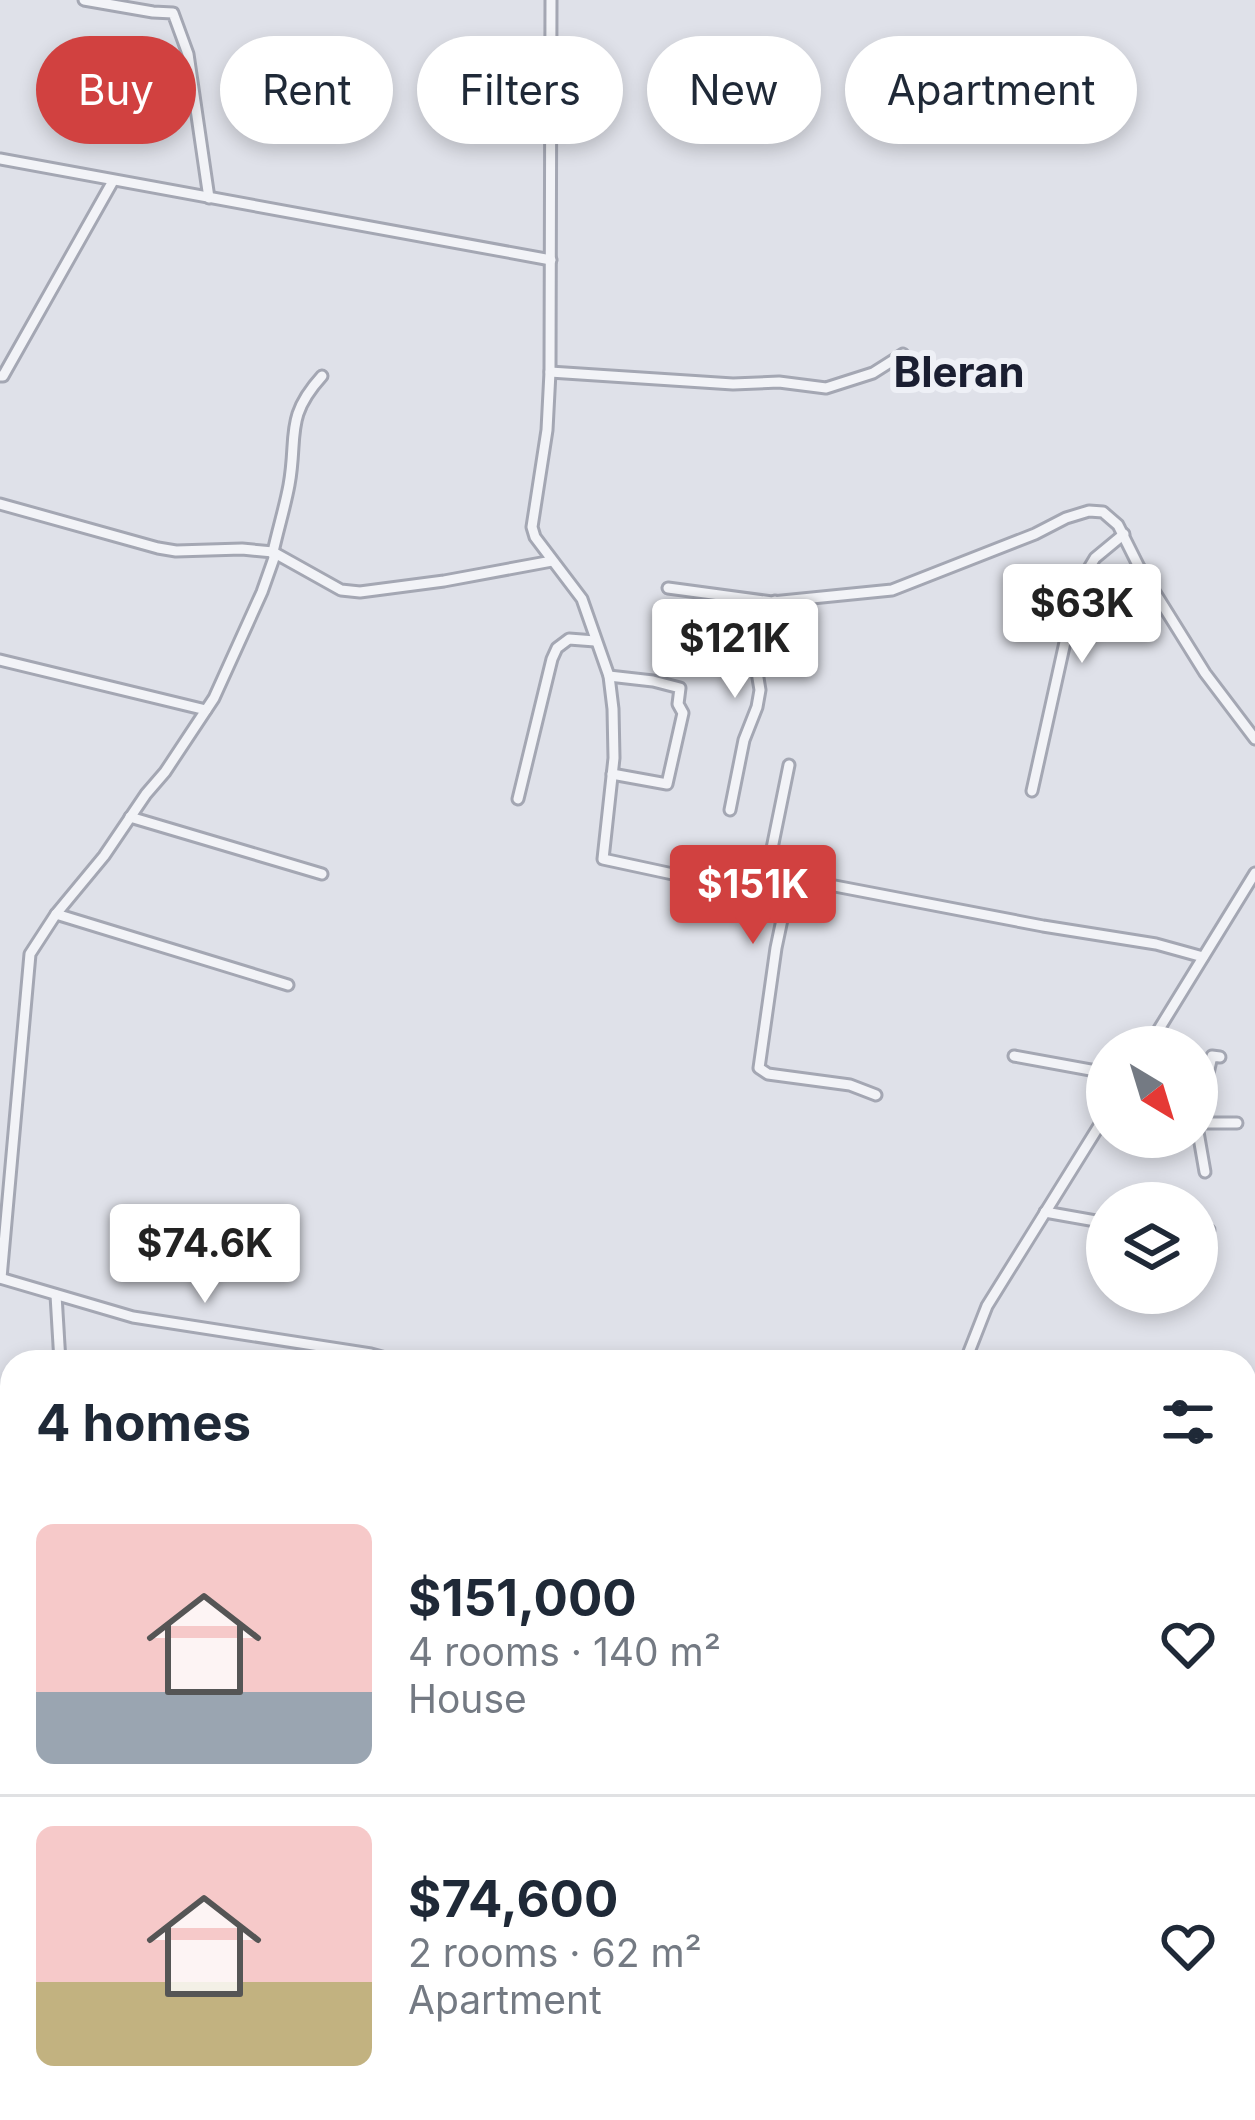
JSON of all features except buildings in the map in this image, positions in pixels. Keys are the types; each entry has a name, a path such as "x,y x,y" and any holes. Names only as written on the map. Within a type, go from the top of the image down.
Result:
{"street":[{"path":"84,0 173,13"},
{"path":"175,0 173,13 188,54 209,198"},
{"path":"550,0 550,372 547,430 532,516 535,538 582,599 609,676 612,774 604,860 682,876 736,869 767,873 1156,944 1203,957"},
{"path":"0,159 551,260"},
{"path":"0,376 113,181"},
{"path":"550,372 826,388 873,373 903,354"},
{"path":"322,376 300,406 292,432 290,479 274,558 206,710 31,953 1,1278 133,1317 344,1350"},
{"path":"0,504 158,548 273,551 341,590 360,592 552,561"},
{"path":"668,588 775,602 892,590 1088,511 1102,512 1124,534 1139,567 1205,673 1255,740"},
{"path":"1032,791 1077,588 1095,558 1124,534"},
{"path":"730,810 744,740 757,707 757,666 775,602"},
{"path":"518,799 557,647 569,639 595,641"},
{"path":"673,642 759,655"},
{"path":"0,660 206,710"},
{"path":"609,676 680,688 678,704 683,717 667,784 612,774"},
{"path":"767,873 789,765"},
{"path":"130,817 322,874"},
{"path":"1161,1026 1255,873"},
{"path":"791,877 759,1068 769,1074 850,1085 876,1095"},
{"path":"56,914 288,985"},
{"path":"1014,1056 1086,1069"},
{"path":"1218,1123 1237,1123"},
{"path":"970,1350 986,1306 1086,1147"},
{"path":"1202,1158 1204,1172"},
{"path":"1046,1212 1086,1219"},
{"path":"56,1295 59,1350"}],"district":[{"name":"Bleran","path":"959,371"}]}
